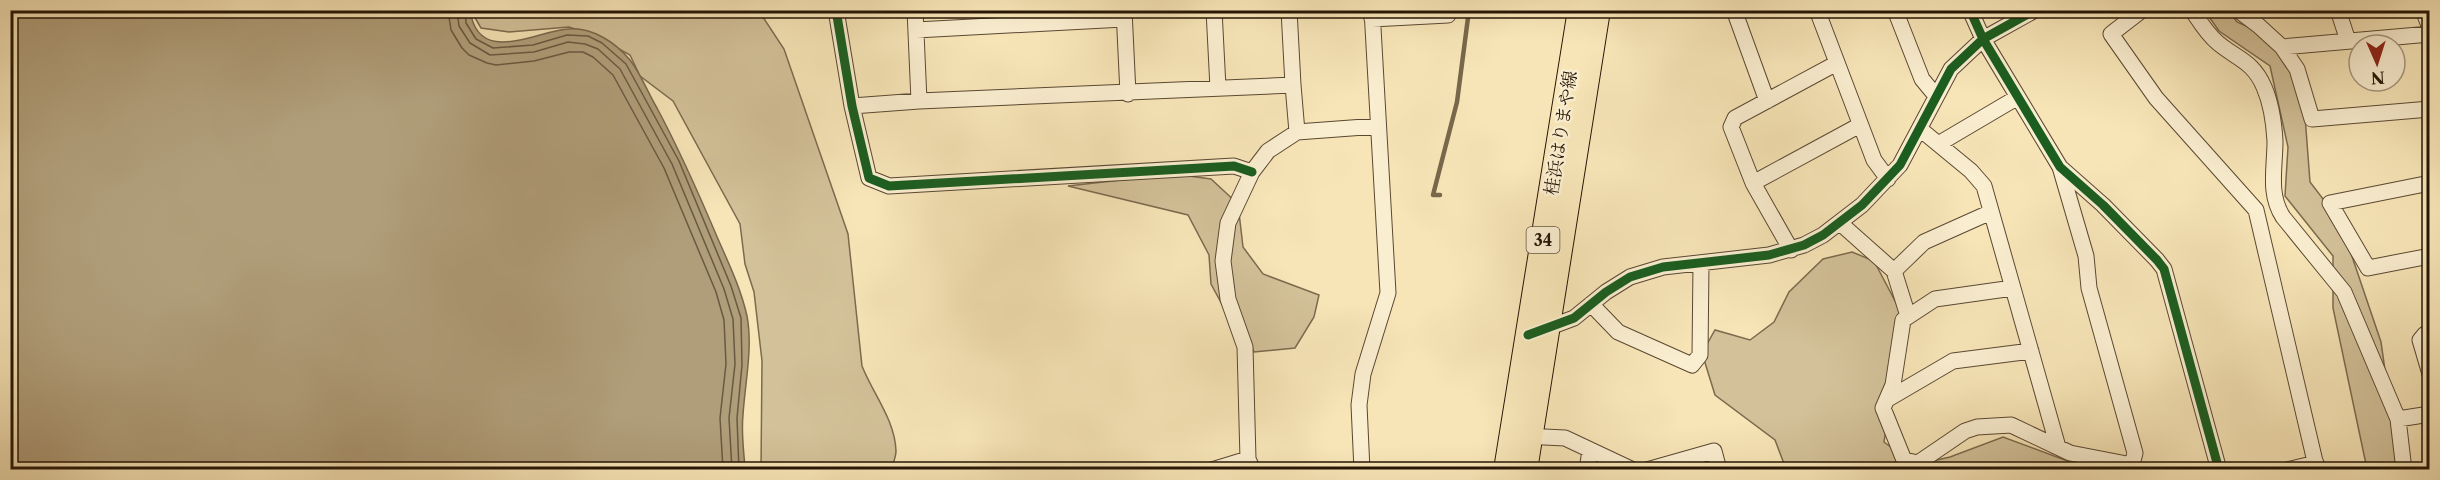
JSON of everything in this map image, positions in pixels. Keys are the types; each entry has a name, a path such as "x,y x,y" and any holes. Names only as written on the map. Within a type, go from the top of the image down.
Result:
{"main road":[{"name":"桂浜はりまや線","path":"1538,331 1580,10"},
{"name":"桂浜はりまや線","path":"1506,470 1521,436 1538,331 1598,10"},
{"name":"桂浜はりまや線","path":"1521,436 1525,470"}],"street":[{"path":"836,10 852,106 869,178 889,186 1234,166 1252,172"},
{"path":"915,10 919,101"},
{"path":"1214,10 1218,88"},
{"path":"1289,10 1297,132"},
{"path":"1362,470 1359,405 1363,374 1388,293 1372,15 1448,15 1448,10"},
{"path":"1734,10 1767,101"},
{"path":"1817,10 1874,160 1888,178"},
{"path":"1895,10 1922,79 1936,96"},
{"path":"1970,10 1983,39 2060,167 2086,256 2089,288 2135,453 2133,467 2070,453 2017,426 1977,427 1965,431 1918,463 1904,460 1883,408 1888,399 1903,320 1935,299 2013,288"},
{"path":"1538,331 1574,318 1630,277 1663,267 1769,255 1791,250 1804,245 1840,223 1900,165 1951,69 1983,39 2035,10"},
{"path":"2142,10 2111,34 2156,98 2256,210 2316,466 2287,470"},
{"path":"2192,10 2207,33 2219,44 2250,64 2264,87 2271,108 2275,140 2275,204 2283,218 2344,292 2398,419 2403,470"},
{"path":"2238,10 2282,47 2297,69 2312,119 2430,109"},
{"path":"2338,10 2347,38"},
{"path":"2424,10 2430,28"},
{"path":"916,30 1124,15 1128,94"},
{"path":"2407,36 2430,34"},
{"path":"2282,47 2347,41"},
{"path":"1791,250 1752,183 1731,127 1735,118 1837,63"},
{"path":"852,106 919,101 1293,86"},
{"path":"1940,143 2018,97"},
{"path":"1752,183 1860,125"},
{"path":"1212,470 1251,464 1245,347 1228,298 1223,261 1228,223 1252,172 1268,151 1297,132 1378,126"},
{"path":"1920,129 1940,143 1984,186 2058,447"},
{"path":"2060,167 2103,205 2164,269 2219,470"},
{"path":"2430,183 2330,203 2367,268 2430,256"},
{"path":"2256,210 2275,204"},
{"path":"1894,271 1924,243 1991,212"},
{"path":"1840,223 1894,271 1908,316"},
{"path":"1591,304 1618,332 1692,365 1700,356 1701,263"},
{"path":"2430,333 2420,340 2430,374"},
{"path":"1888,399 1953,361 2031,351"},
{"path":"2398,419 2430,414"},
{"path":"1521,436 1565,438 1633,470"},
{"path":"1587,470 1590,450"},
{"path":"1647,470 1714,451 1719,470"}],"shaded area":[{"path":"471,11 759,11 784,49 848,234 862,366 892,429 896,451 891,469 761,469 762,361 754,292 745,264 740,224 673,101 640,76 630,55 594,35 569,27 509,32 481,28"},
{"path":"2205,11 2229,11 2237,22 2286,44 2304,103 2310,182 2340,221 2381,342 2393,427 2403,469 2367,469 2333,308 2333,256 2285,196 2288,147 2270,66 2219,31"},
{"path":"1174,174 1211,179 1238,204 1243,247 1263,274 1319,295 1314,317 1295,348 1254,352 1243,328 1230,319 1211,284 1209,255 1188,215 1068,186"},
{"path":"1852,252 1874,261 1903,316 1884,442 1915,465 1950,457 2003,437 2089,469 1786,469 1775,440 1715,395 1702,353 1715,330 1750,340 1774,322 1789,292 1823,259"}],"water":[{"path":"470,10 475,27 484,37 496,42 510,42 568,29 586,30 617,47 638,71 689,173 738,286 747,316 748,366 742,422 745,469 11,469 11,11"}],"waterway":[{"path":"1440,195 1433,195 1457,102 1469,10"}],"cycle path":[{"path":"836,10 852,106 869,178 889,186 1234,166 1252,172"},
{"path":"1970,10 1983,39 2060,167 2103,205 2164,269 2219,470"},
{"path":"1528,335 1574,318 1606,292 1630,277 1663,267 1769,255 1804,245 1823,235 1862,205 1900,165 1951,69 1983,39 2035,10"}]}
